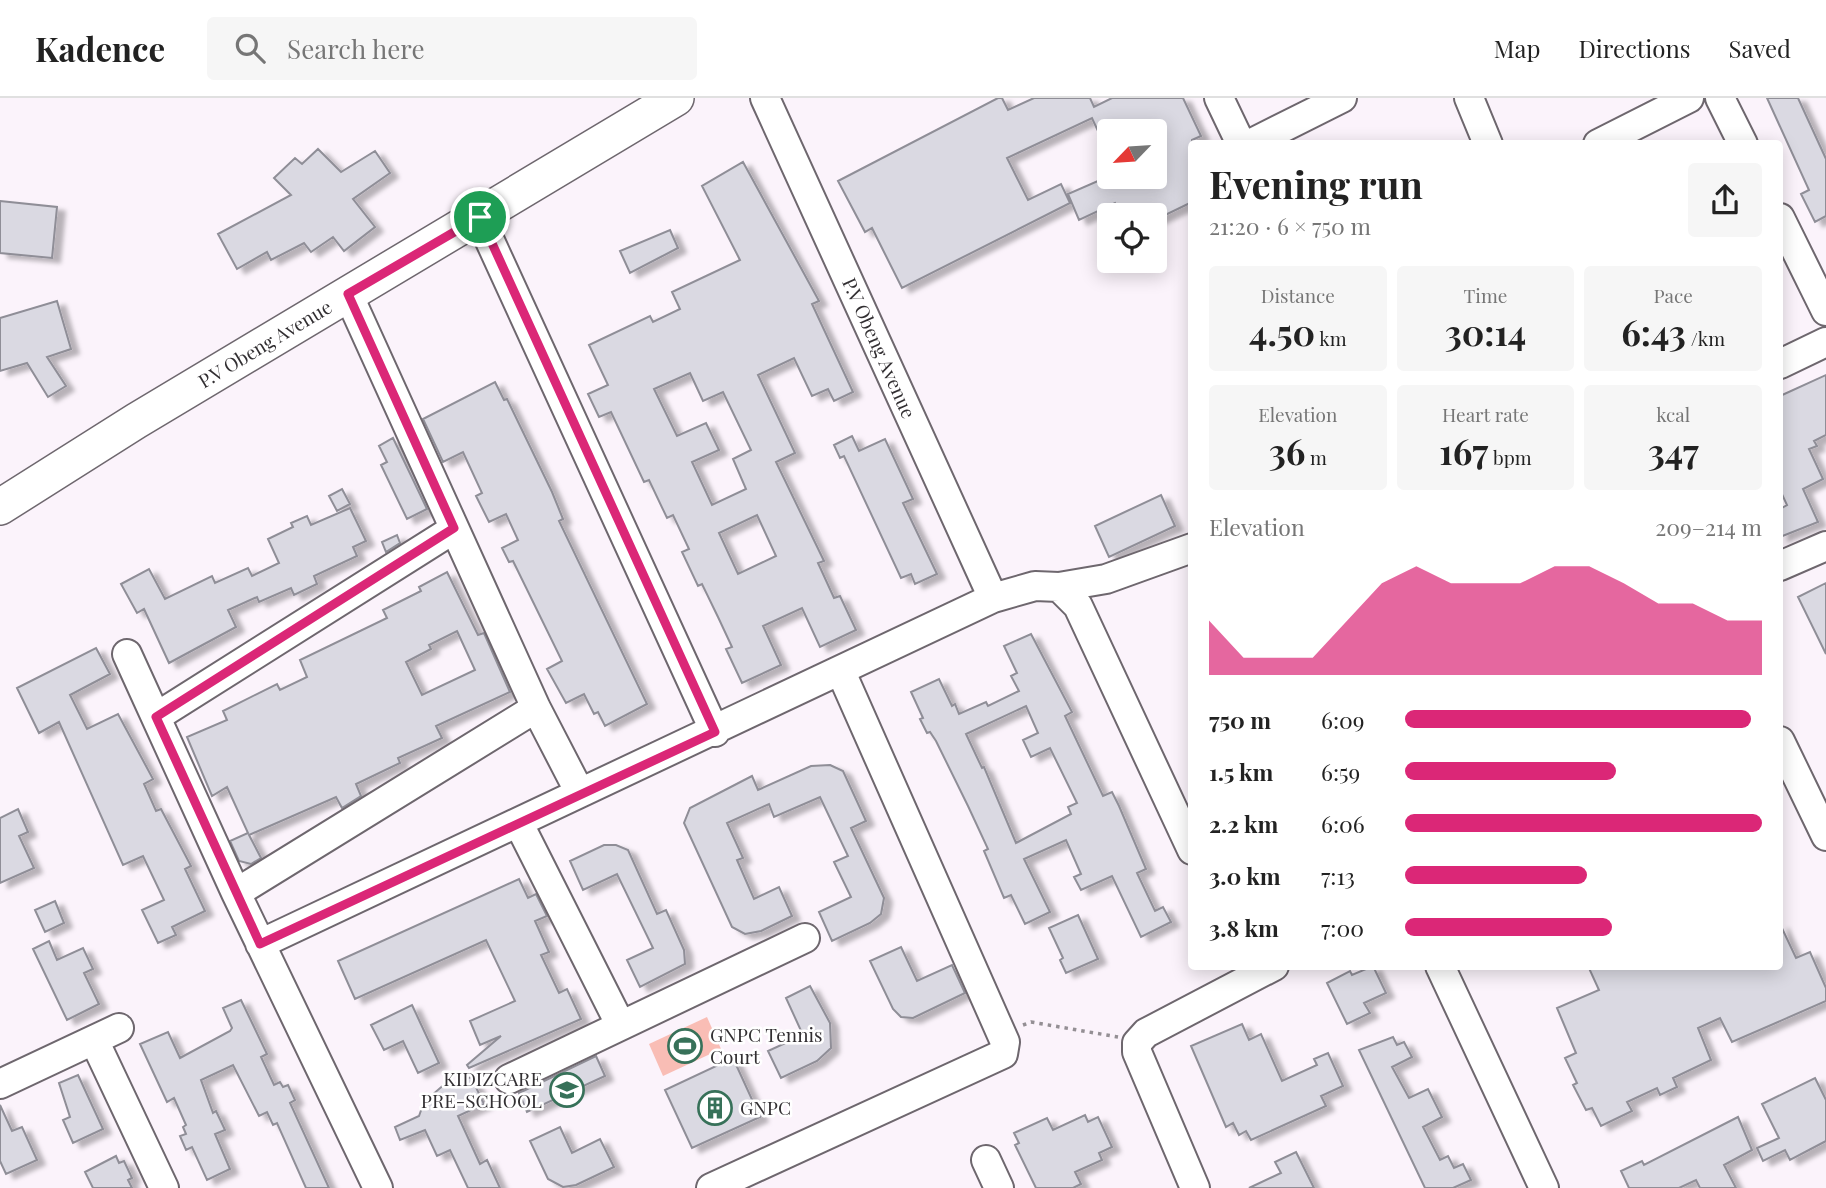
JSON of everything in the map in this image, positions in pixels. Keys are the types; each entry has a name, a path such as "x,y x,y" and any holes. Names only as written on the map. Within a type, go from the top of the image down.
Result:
{"main road":[{"name":"P.V Obeng Avenue","path":"0,507 676,98"}],"street":[{"name":"P.V Obeng Avenue","path":"765,98 993,598"},
{"path":"1219,98 1239,140"},
{"path":"1258,140 1342,98"},
{"path":"1469,98 1486,140"},
{"path":"1720,98 1741,140"},
{"path":"1605,140 1671,102"},
{"path":"480,217 715,732"},
{"path":"1783,224 1826,311"},
{"path":"348,294 536,708 580,793"},
{"path":"1783,363 1826,342"},
{"path":"156,717 454,528"},
{"path":"1783,565 1826,545"},
{"path":"260,944 715,732 993,598 1035,586 1059,587 1106,579 1188,549"},
{"path":"1059,587 1077,606 1188,842"},
{"path":"127,654 236,893 378,1188"},
{"path":"718,1187 1003,1054 1005,1042 841,672"},
{"path":"236,893 536,708"},
{"path":"1783,747 1826,836"},
{"path":"519,824 620,1024"},
{"path":"509,1079 620,1024 805,939"},
{"path":"1195,1188 1137,1052 1137,1043 1146,1033 1257,970"},
{"path":"1442,970 1544,1188"},
{"path":"0,1084 120,1028"},
{"path":"94,1040 164,1188"},
{"path":"986,1160 999,1188"}],"path":[{"path":"1005,1042 1019,1026 1031,1022 1107,1034 1137,1043"}],"shaded area":[{"name":"GNPC Tennis Court","path":"707,1017 721,1049 663,1076 649,1044"}],"building":[{"path":"998,98 1002,98 1008,110 1034,98 1090,98 1094,107 1112,98 1183,98 1201,136 1188,140 1188,204 1167,214 1167,203 1097,203 1097,212 1079,220 1068,194 1097,181 1097,189 1167,189 1167,119 1097,119 1097,129 1092,118 1007,158 1028,200 1061,184 1070,203 902,288 872,228 865,232 838,181"},
{"path":"1767,98 1798,98 1826,159 1826,216 1815,222 1801,194 1809,190"},
{"path":"318,149 341,172 375,151 390,173 353,199 375,227 344,251 333,237 311,252 304,243 271,260 267,252 237,269 218,234 291,195 274,178 295,158 302,164"},
{"path":"743,162 819,301 812,304 853,392 834,401 828,389 812,396 794,358 758,375 795,453 776,462 824,561 818,563 834,598 840,596 856,630 820,647 802,608 763,626 781,665 742,683 726,649 732,647 702,584 698,586 682,552 689,549 673,515 667,518 649,480 644,482 611,412 599,417 588,394 608,385 589,345 650,316 653,322 680,309 672,292 740,260 702,186","holes":["690,373 703,401 723,392 751,450 733,459 746,489 712,505 692,462 719,450 706,423 677,436 654,389","757,515 776,556 738,574 719,533"]},
{"path":"0,201 57,207 52,258 0,253"},
{"path":"670,230 678,248 630,273 620,251"},
{"path":"57,301 71,349 47,357 66,386 48,397 27,363 0,371 0,318"},
{"path":"1826,375 1826,435 1814,441 1817,446 1809,449 1823,479 1803,489 1818,522 1783,536 1783,507 1787,505 1783,496 1783,395"},
{"path":"495,382 504,400 507,399 552,492 563,519 559,521 647,704 605,726 598,712 594,714 584,694 566,703 547,669 562,661 513,561 509,562 502,548 518,540 506,514 489,522 476,496 482,493 463,452 443,462 423,419"},
{"path":"852,436 859,451 885,439 913,499 903,503 937,574 915,584 911,574 901,578 844,456 840,458 834,445"},
{"path":"393,438 427,509 407,519 381,465 387,462 379,446"},
{"path":"342,489 350,504 337,511 329,496"},
{"path":"1161,495 1175,526 1109,557 1095,526"},
{"path":"350,508 366,541 353,547 357,556 314,576 317,584 294,595 291,588 259,602 257,597 228,610 236,627 169,663 144,609 137,613 121,584 149,569 165,599 212,576 215,583 248,568 252,576 279,563 268,539 293,527 291,523 307,516 311,525"},
{"path":"397,535 400,543 386,552 382,542"},
{"path":"447,572 478,635 484,633 510,692 436,726 442,738 398,758 400,763 356,784 361,796 342,808 336,797 249,835 261,858 251,864 239,861 230,841 248,833 227,787 212,796 187,737 227,720 223,711 277,684 280,690 307,677 300,660 387,618 383,610 421,591 419,587","holes":["457,631 475,670 422,695 406,662 431,649 429,645"]},
{"path":"1826,583 1826,654 1798,597"},
{"path":"1031,634 1072,712 1065,716 1103,796 1112,792 1119,806 1146,869 1137,873 1155,911 1163,907 1171,922 1141,937 1112,876 1081,890 1074,877 1081,874 1066,840 1024,859 1050,912 1025,924 1011,895 1004,898 984,851 988,849 936,741 930,732 927,733 920,719 923,718 911,692 939,679 952,706 955,704 959,714 986,702 988,706 1019,691 1011,676 1017,673 1004,646","holes":["1026,706 1038,733 1023,740 1031,757 1050,748 1077,803 1068,807 1071,814 1016,843 984,767 982,768 966,734"]},
{"path":"96,648 110,674 70,695 87,729 118,714 153,779 144,784 156,811 161,809 191,866 185,869 205,911 172,927 176,935 158,943 142,910 164,900 143,856 123,865 59,722 39,733 17,688"},
{"path":"830,765 843,771 866,821 851,828 884,898 881,914 870,923 832,941 819,912 851,897 834,862 848,856 820,797 774,817 769,804 727,823 743,858 737,860 754,899 779,887 792,916 761,931 745,934 732,927 684,823 690,808 752,776 758,790 811,766"},
{"path":"18,809 28,832 19,836 34,868 0,883 0,818"},
{"path":"604,845 616,845 628,850 657,914 666,910 684,950 685,964 640,987 627,960 653,948 617,874 583,890 570,861"},
{"path":"519,879 528,898 536,894 547,916 535,921 549,952 541,955 559,993 567,989 581,1019 469,1068 467,1065 501,1036 480,1045 470,1021 515,1001 486,940 355,999 338,961"},
{"path":"55,901 64,923 45,932 35,910"},
{"path":"1078,915 1098,959 1066,973 1060,960 1063,958 1049,928"},
{"path":"1783,930 1796,958 1810,952 1826,988 1826,1001 1732,1042 1720,1018 1698,1028 1711,1060 1673,1078 1677,1087 1660,1095 1657,1088 1627,1102 1632,1111 1601,1126 1592,1108 1586,1110 1573,1085 1577,1083 1565,1058 1576,1053 1557,1008 1599,990 1590,970 1783,970"},
{"path":"49,941 57,960 83,948 93,969 84,973 99,1004 67,1020 33,949"},
{"path":"901,947 917,981 952,965 965,993 913,1018 901,1017 893,1009 870,961"},
{"path":"1364,970 1375,970 1386,993 1364,1003 1370,1013 1347,1024 1327,983 1350,971 1352,975"},
{"path":"810,986 830,1023 831,1048 817,1061 781,1078 768,1051 803,1035 786,998"},
{"path":"241,1000 267,1054 261,1057 274,1085 280,1082 283,1087 288,1085 295,1100 290,1103 329,1188 306,1188 277,1123 273,1125 267,1112 259,1116 233,1065 201,1080 213,1113 216,1111 225,1130 215,1134 230,1169 207,1180 192,1147 186,1150 180,1136 186,1134 183,1127 186,1125 174,1098 167,1102 140,1044 168,1032 180,1058 230,1031 232,1028 223,1008"},
{"path":"412,1005 439,1063 418,1073 403,1041 384,1050 371,1025"},
{"path":"1242,1024 1249,1040 1261,1034 1282,1081 1317,1065 1314,1059 1328,1053 1343,1086 1321,1096 1326,1106 1251,1140 1246,1131 1239,1135 1233,1123 1226,1127 1191,1046"},
{"path":"1393,1037 1397,1045 1404,1042 1412,1057 1392,1067 1409,1098 1428,1089 1442,1117 1423,1127 1440,1160 1448,1156 1454,1168 1463,1164 1471,1180 1453,1188 1425,1188 1359,1050"},
{"name":"KIDIZCARE PRE-SCHOOL","path":"596,1056 605,1076 527,1112 519,1093"},
{"name":"GNPC","path":"733,1058 760,1117 692,1148 665,1090"},
{"path":"78,1075 103,1129 73,1143 63,1120 70,1117 59,1083"},
{"path":"471,1077 484,1104 458,1116 480,1164 487,1160 500,1188 468,1188 450,1150 437,1156 425,1130 400,1140 395,1127 419,1116 424,1102 447,1082 449,1086"},
{"path":"1815,1078 1826,1100 1826,1141 1790,1160 1785,1150 1763,1161 1757,1148 1779,1138 1762,1104"},
{"path":"0,1105 12,1131 22,1127 37,1160 6,1174 0,1161"},
{"path":"1085,1115 1088,1122 1098,1117 1112,1147 1099,1153 1102,1160 1075,1172 1081,1184 1073,1188 1036,1188 1015,1145 1019,1143 1014,1133 1047,1118 1053,1130"},
{"path":"1738,1117 1752,1150 1724,1165 1736,1188 1700,1188 1696,1180 1679,1188 1629,1188 1621,1171 1642,1161 1644,1165"},
{"path":"560,1127 572,1153 600,1139 614,1167 576,1185 563,1187 548,1179 530,1141"},
{"path":"1296,1152 1314,1188 1249,1188 1281,1173 1275,1162"},
{"path":"116,1156 119,1163 124,1161 132,1178 128,1180 132,1188 93,1188 85,1172"}],"place":[{"name":"GNPC Tennis Court","path":"685,1046"},
{"name":"KIDIZCARE PRE-SCHOOL","path":"567,1090"},
{"name":"GNPC","path":"715,1108"}],"route":[{"path":"480,217 546,368 715,732 260,944 156,717 454,528 348,294 480,217"}]}
